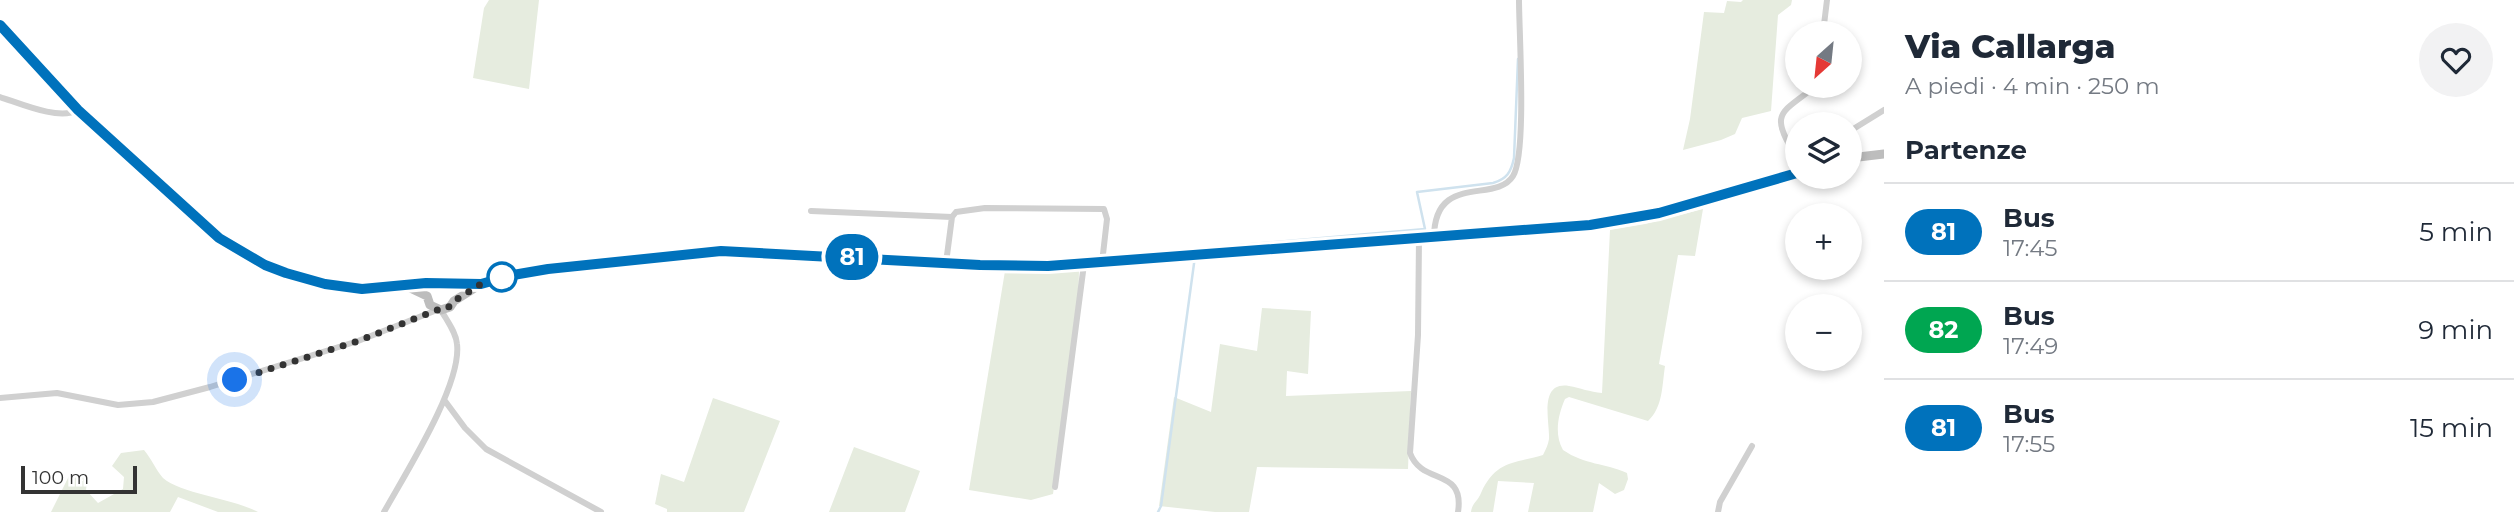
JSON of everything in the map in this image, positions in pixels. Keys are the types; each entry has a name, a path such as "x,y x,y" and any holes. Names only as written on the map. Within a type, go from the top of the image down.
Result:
{"street":[{"path":"1434,238 1436,219 1446,204 1470,191 1503,186 1513,177 1520,148 1519,0"},
{"path":"1824,21 1827,0"},
{"path":"0,25 78,110 204,226 249,257 286,273 325,284 362,289 426,283 481,284 530,272 700,252 777,253 1014,267 1434,238 1590,225 1636,218 1785,176"},
{"path":"0,97 59,114 74,113 78,110"},
{"path":"1785,135 1780,126 1780,118 1787,107 1799,98"},
{"path":"1862,124 1884,110"},
{"path":"1862,157 1884,154"},
{"path":"946,263 953,218 957,212 985,208 1104,209 1107,219 1102,263"},
{"path":"811,211 953,218"},
{"path":"1419,239 1418,335 1410,453 1412,461 1419,468 1454,486 1459,493 1458,512"},
{"path":"1055,487 1084,264"},
{"path":"447,284 454,291 454,301"},
{"path":"0,398 57,393 118,405 153,401 210,387 346,345 441,310 481,284"},
{"path":"421,316 433,285"},
{"path":"384,512 445,401 458,347 450,324 441,310 406,286"},
{"path":"445,401 465,428 486,449 601,512"},
{"path":"1718,512 1720,502 1752,446"}],"shaded area":[{"path":"489,0 539,0 529,89 473,78 484,8"},
{"path":"1792,0 1791,5 1778,15 1771,111 1742,118 1735,134 1683,150 1690,119 1704,12 1724,13 1727,1"},
{"path":"1703,209 1695,256 1678,255 1659,364 1665,366 1662,388 1653,415 1648,421 1569,397 1565,399 1560,411 1558,431 1563,450 1579,459 1627,473 1624,490 1615,494 1599,483 1593,512 1528,512 1534,483 1498,481 1493,512 1471,512 1487,483 1499,469 1543,455 1549,439 1548,405 1553,390 1559,386 1569,386 1602,393 1610,230"},
{"path":"1079,270 1078,314 1053,494 1031,500 969,490 1005,271"},
{"path":"1262,308 1311,311 1308,374 1287,371 1286,396 1411,391 1408,469 1257,467 1249,512 1215,512 1159,506 1174,397 1211,412 1220,344 1257,351"},
{"path":"713,398 780,421 744,512 667,512 667,509 655,504 661,474 684,482"},
{"path":"854,447 920,471 905,512 829,512"},
{"path":"144,450 163,478 171,484 258,512 218,512 178,497 170,512 51,512 71,472 88,474 86,490 98,503 123,489 124,477 112,466 121,453"}],"waterway":[{"path":"1158,512 1161,506 1196,249 1425,229 1417,192 1493,183 1510,171 1514,158 1518,59"}],"bus line":[{"name":"81","path":"0,25 78,110 219,238 265,265 304,279 344,288 380,288 426,283 481,284 530,272 655,256 721,251 1014,267 1102,263 1460,236 1590,225 1636,218 1785,177"}],"route":[{"path":"235,380 358,341 437,310 447,309 454,301 481,284 502,277"}]}
